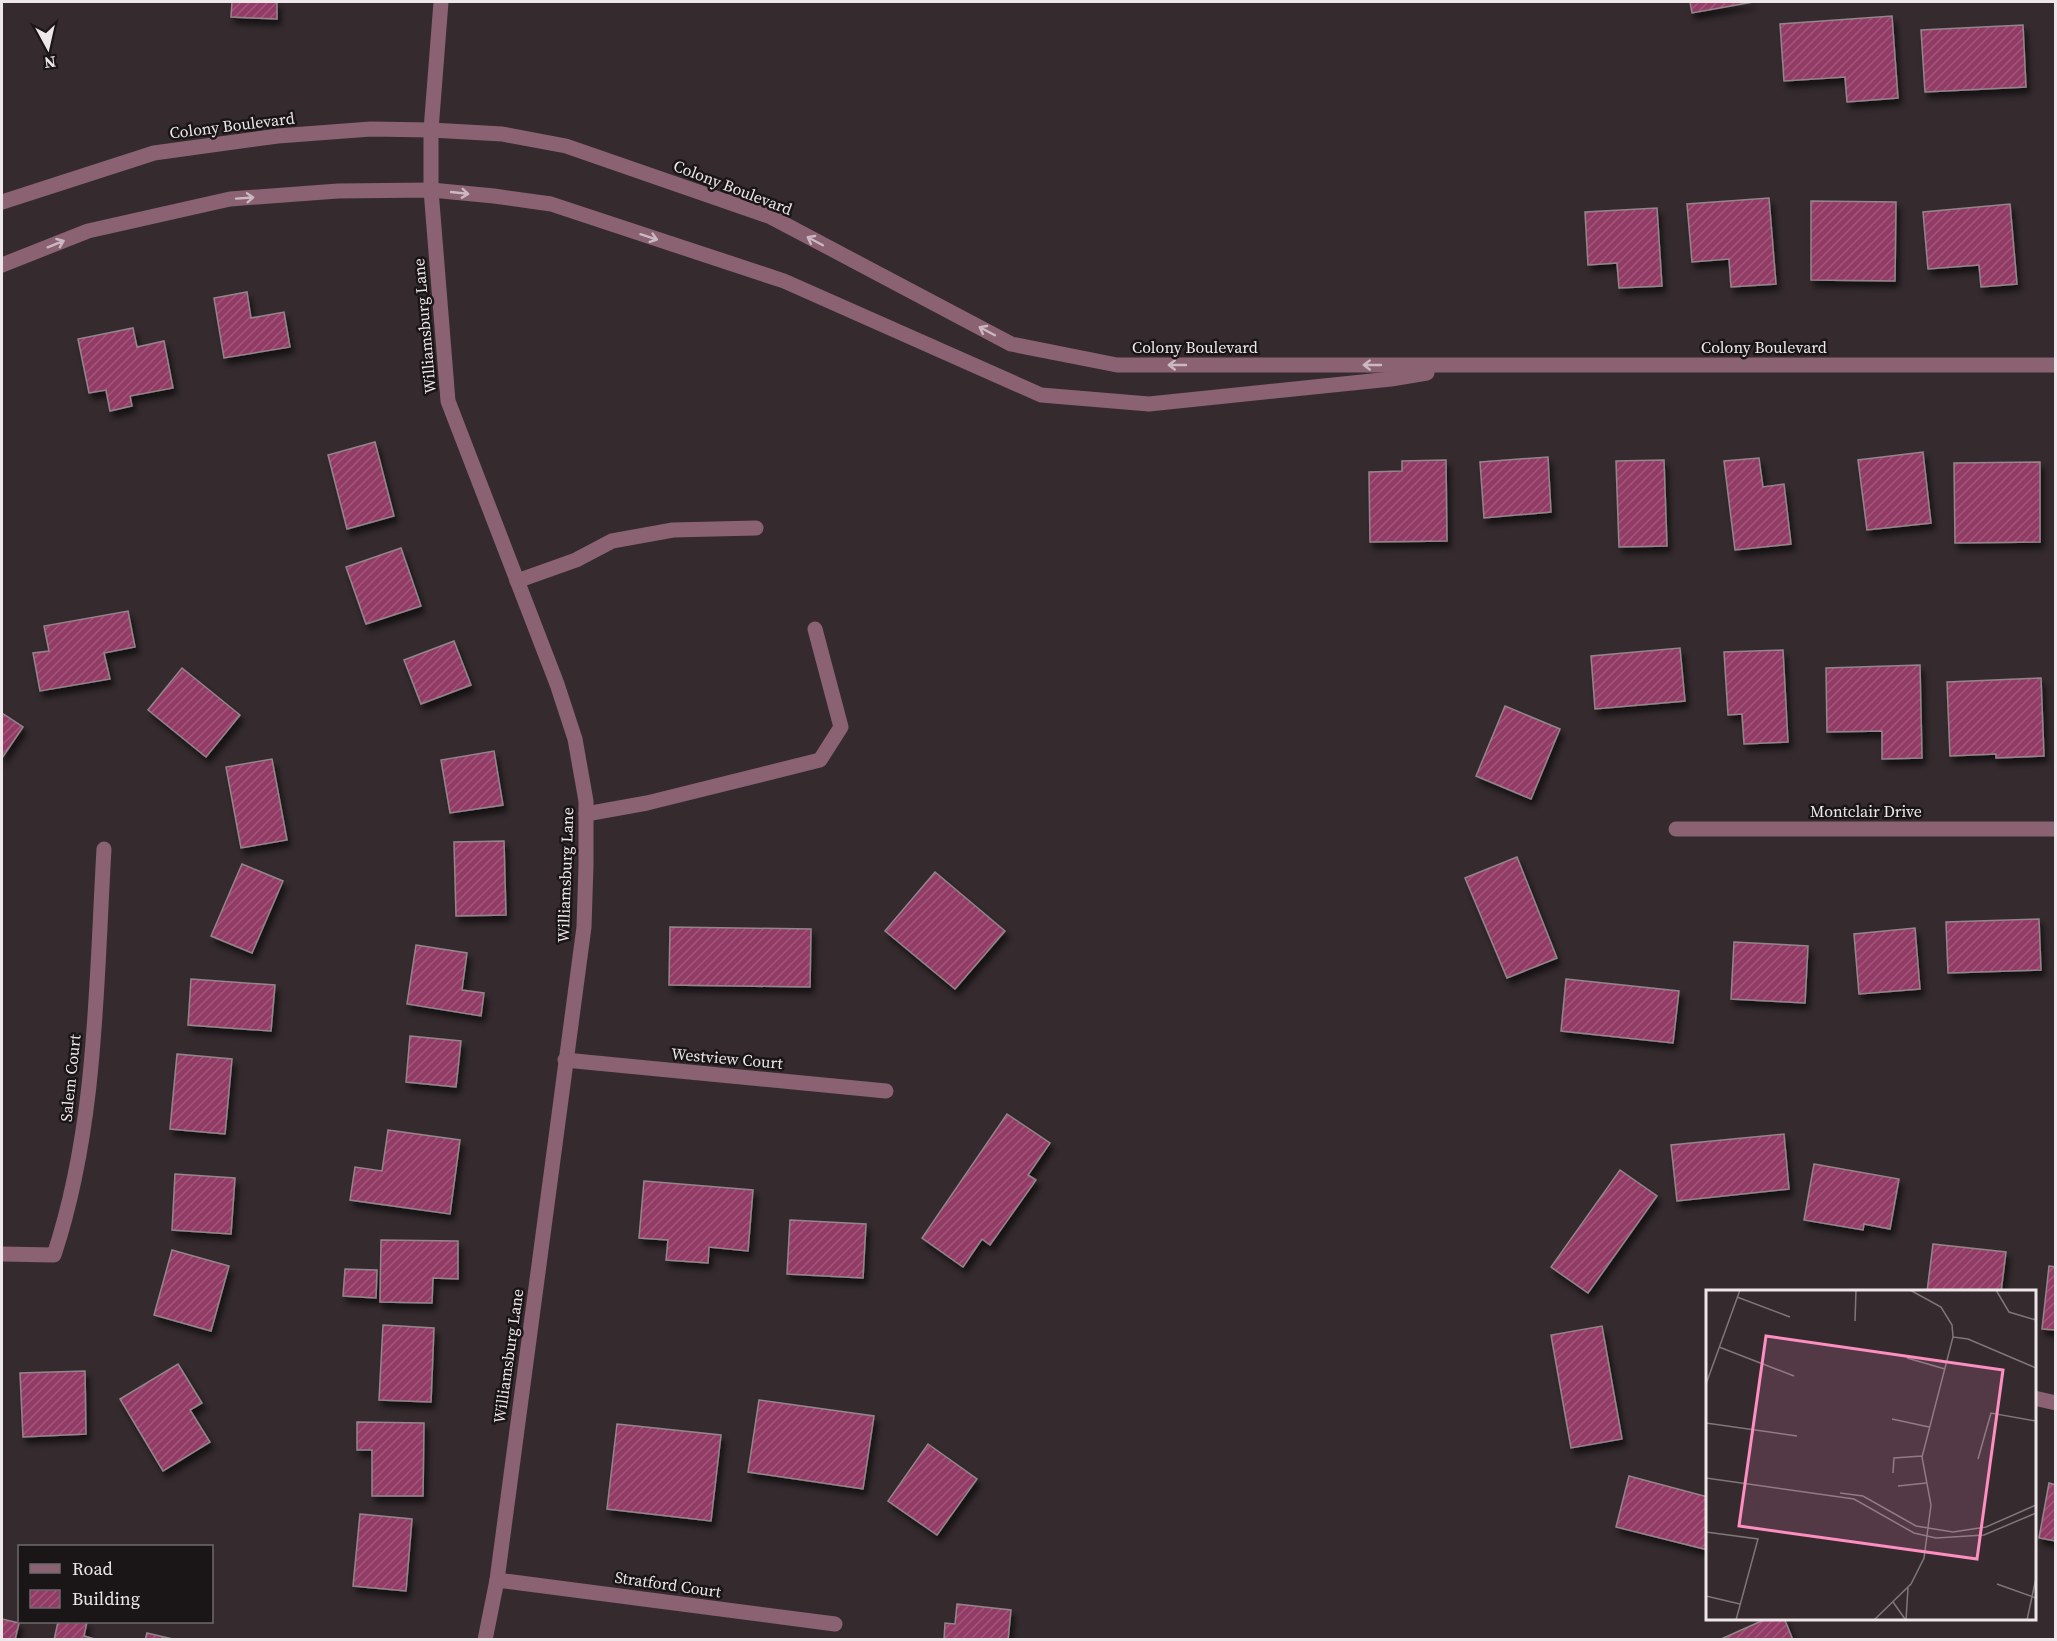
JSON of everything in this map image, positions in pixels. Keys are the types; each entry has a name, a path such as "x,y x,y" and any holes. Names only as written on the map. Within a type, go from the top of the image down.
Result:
{"street":[{"name":"Williamsburg Lane","path":"441,2 431,130 431,190 448,400 557,684 575,739 586,801 584,927 497,1580 485,1640"},
{"name":"Colony Boulevard","path":"2,202 154,153 278,136 371,129 502,134 566,146 771,217 1011,344 1117,365 2055,365"},
{"name":"Colony Boulevard","path":"2,265 88,231 230,199 338,190 431,190 551,204 784,281 1041,395 1149,404 1391,379 1473,365"},
{"path":"517,581 576,560 612,541 673,530 756,528"},
{"path":"586,814 647,803 820,760 841,727 815,629"},
{"name":"Montclair Drive","path":"1676,829 2055,829"},
{"name":"Salem Court","path":"2,1254 54,1255 66,1219 88,1102 105,849"},
{"name":"Westview Court","path":"565,1060 886,1091"},
{"path":"2036,1398 2055,1403"},
{"name":"Stratford Court","path":"497,1580 835,1624"}],"building":[{"path":"232,2 277,2 277,19 231,17"},
{"path":"1690,2 1753,2 1692,13"},
{"path":"1892,16 1898,98 1847,102 1845,77 1784,81 1780,24"},
{"path":"2023,25 2026,87 1925,92 1921,30"},
{"path":"1769,198 1776,284 1731,287 1729,259 1692,262 1687,204"},
{"path":"1811,201 1896,202 1895,281 1811,280"},
{"path":"2010,204 2017,284 1981,287 1979,265 1928,269 1923,212"},
{"path":"1657,208 1662,286 1619,288 1617,263 1588,265 1585,212"},
{"path":"247,292 251,318 284,312 290,347 224,358 214,298"},
{"path":"133,328 137,347 164,341 173,388 130,396 132,406 110,411 106,390 89,393 78,339"},
{"path":"375,442 394,516 347,529 328,455"},
{"path":"1923,452 1931,523 1867,530 1858,460"},
{"path":"1548,457 1551,512 1484,518 1480,462"},
{"path":"1759,458 1763,487 1784,484 1791,544 1735,550 1724,461"},
{"path":"1446,460 1447,541 1370,542 1369,472 1402,471 1402,461"},
{"path":"1664,460 1667,546 1619,547 1616,461"},
{"path":"2040,462 2040,542 1955,543 1954,463"},
{"path":"401,548 421,606 366,624 346,567"},
{"path":"128,611 135,647 104,653 110,679 40,691 33,653 49,651 44,626"},
{"path":"454,641 471,685 421,704 404,660"},
{"path":"1680,648 1685,701 1595,709 1591,656"},
{"path":"1783,650 1788,742 1744,744 1742,714 1728,715 1724,652"},
{"path":"1920,665 1922,758 1882,759 1882,731 1827,732 1826,668"},
{"path":"182,668 240,715 206,757 148,710"},
{"path":"2041,678 2044,756 1996,758 1996,754 1950,756 1947,682"},
{"path":"1505,706 1560,729 1531,799 1476,776"},
{"path":"2,713 23,727 2,758"},
{"path":"494,751 503,805 450,813 441,760"},
{"path":"272,759 287,840 241,848 226,767"},
{"path":"504,841 506,915 456,916 454,842"},
{"path":"1517,857 1557,958 1507,978 1465,878"},
{"path":"242,864 283,881 252,953 211,936"},
{"path":"935,872 1005,931 955,989 885,931"},
{"path":"2039,919 2041,970 1948,973 1946,922"},
{"path":"670,927 811,929 810,987 669,985"},
{"path":"1915,928 1920,989 1859,994 1854,934"},
{"path":"1734,942 1808,946 1805,1003 1731,999"},
{"path":"416,945 467,953 462,990 484,993 481,1016 407,1004"},
{"path":"191,979 275,985 271,1031 188,1025"},
{"path":"1566,979 1679,991 1673,1043 1561,1031"},
{"path":"410,1036 461,1041 456,1087 406,1082"},
{"path":"177,1054 232,1059 225,1134 170,1129"},
{"path":"1007,1114 1050,1143 1028,1175 1036,1180 990,1245 982,1239 963,1267 922,1238"},
{"path":"388,1130 460,1140 450,1214 350,1200 355,1167 382,1171"},
{"path":"1784,1134 1789,1189 1677,1201 1671,1145"},
{"path":"1814,1164 1899,1179 1890,1229 1864,1224 1863,1230 1804,1220"},
{"path":"1620,1170 1657,1196 1588,1293 1551,1267"},
{"path":"175,1174 235,1178 231,1234 172,1230"},
{"path":"644,1181 753,1190 748,1251 709,1247 708,1263 666,1260 668,1240 639,1238"},
{"path":"790,1220 866,1224 863,1278 787,1274"},
{"path":"381,1240 458,1241 458,1279 433,1278 432,1303 380,1302"},
{"path":"1933,1244 2006,1252 2001,1290 1927,1290"},
{"path":"172,1250 229,1266 211,1331 154,1315"},
{"path":"2049,1266 2056,1267 2056,1330 2042,1329"},
{"path":"345,1269 377,1270 376,1298 343,1296"},
{"path":"383,1325 434,1328 431,1402 379,1400"},
{"path":"1602,1326 1622,1439 1571,1448 1551,1335"},
{"path":"178,1364 202,1403 190,1410 210,1442 163,1471 120,1399"},
{"path":"85,1371 86,1434 23,1437 20,1373"},
{"path":"759,1400 874,1416 863,1489 748,1472"},
{"path":"357,1422 424,1423 423,1496 372,1496 372,1450 357,1450"},
{"path":"617,1424 721,1435 711,1521 607,1509"},
{"path":"928,1444 977,1479 937,1535 888,1501"},
{"path":"1629,1476 1706,1496 1706,1550 1616,1527"},
{"path":"2049,1483 2056,1485 2056,1541 2039,1538"},
{"path":"360,1514 412,1519 406,1591 353,1586"},
{"path":"957,1604 1011,1610 1008,1640 944,1640 945,1623 955,1624"},
{"path":"2,1619 19,1623 15,1640 2,1640"},
{"path":"1764,1620 1785,1620 1793,1640 1719,1640"},
{"path":"58,1623 87,1623 84,1636 98,1640 54,1640"},
{"path":"147,1633 177,1640 145,1640"}]}
